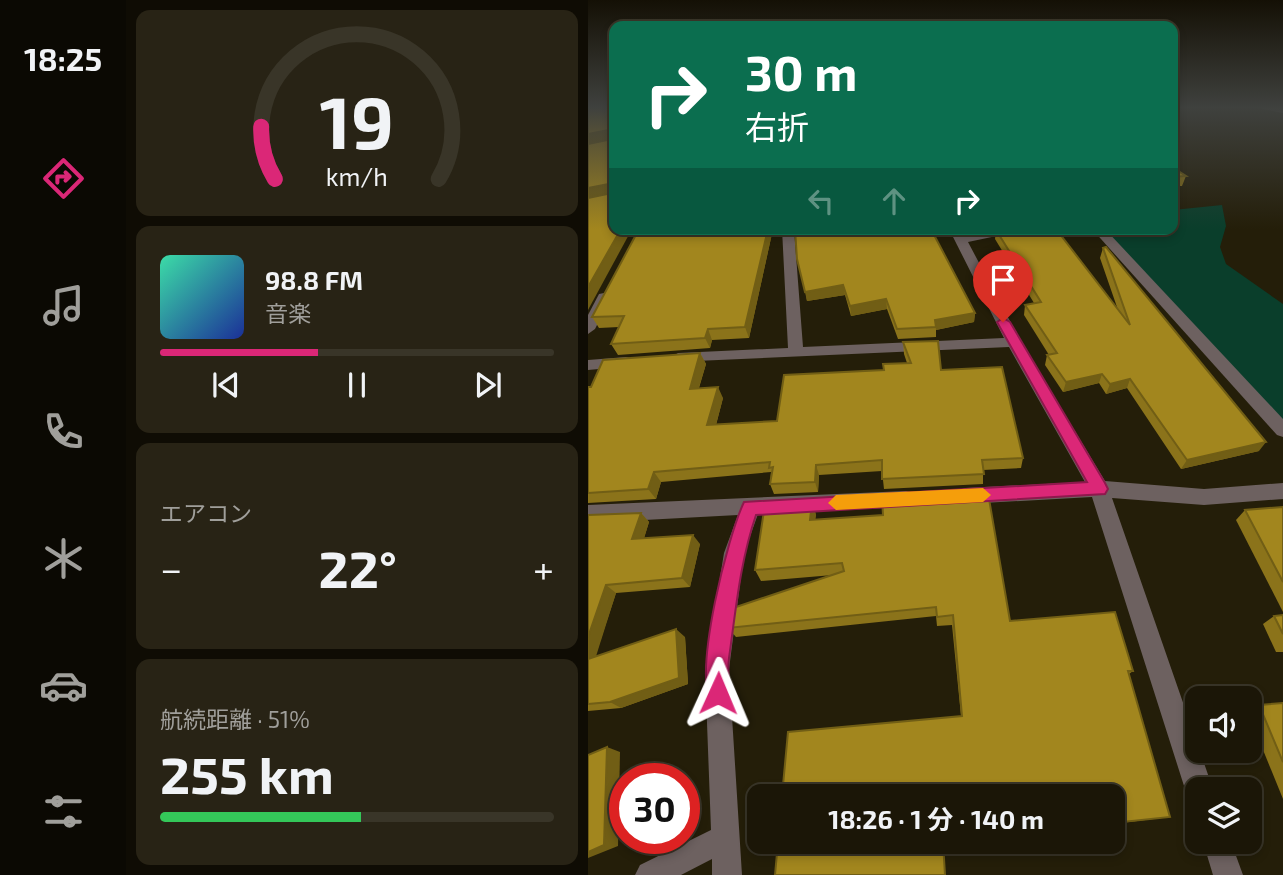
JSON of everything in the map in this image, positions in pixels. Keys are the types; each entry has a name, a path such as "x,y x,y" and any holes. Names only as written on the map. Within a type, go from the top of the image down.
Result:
{"street":[{"path":"788,235 796,351"},
{"path":"959,235 1014,342 1099,489 1195,777"},
{"path":"1104,235 1283,430"},
{"path":"588,328 611,284"},
{"path":"588,365 796,351 1014,342"},
{"path":"588,514 1099,489 1204,497 1283,491"},
{"path":"727,875 717,669 734,553 750,508"},
{"path":"650,875 724,838"},
{"path":"1221,854 1228,875"}],"green space":[{"path":"1222,205 1226,226 1220,247 1226,264 1283,304 1283,429 1105,235 1178,235 1178,209"}],"building":[{"path":"588,148 609,148 609,184 588,188"},
{"path":"609,194 609,235 618,235 588,287 588,198"},
{"path":"636,235 767,235 745,327 708,329 705,338 611,344 624,316 592,317"},
{"path":"795,235 934,235 975,313 935,320 936,327 897,329 886,299 850,306 843,285 805,292 797,259"},
{"path":"999,235 1061,235 1130,325 1103,248 1106,247 1266,442 1187,460 1130,379 1110,384 1102,374 1066,382 1047,355 1057,353 1025,305 1041,302"},
{"path":"938,341 941,370 1002,367 1023,458 982,460 984,474 882,479 882,460 816,465 815,482 770,484 773,467 769,468 770,462 654,472 648,489 588,493 588,387 591,387 603,360 700,353 690,389 718,387 707,425 777,421 784,375 884,370 883,364 911,363 903,342"},
{"path":"988,493 1010,621 1115,612 1133,671 1128,671 1170,817 1125,822 1125,784 783,784 788,732 962,716 953,615 937,617 936,607 728,628 730,609 844,571 842,563 755,570 765,504 812,502 810,520 883,515 882,498"},
{"path":"1283,507 1283,582 1245,510"},
{"path":"641,513 632,539 693,535 682,578 606,585 588,637 588,515"},
{"path":"1283,615 1283,634 1274,616"},
{"path":"676,629 679,678 610,702 588,704 588,659"},
{"path":"1283,703 1283,762 1262,712 1262,705"},
{"path":"607,747 604,845 588,852 588,755"},
{"path":"777,854 944,854 945,875 775,875"}],"slow traffic":[{"path":"836,503 983,495"}],"route":[{"path":"718,693 717,669 734,553 750,508 1099,489 1003,322"}]}
